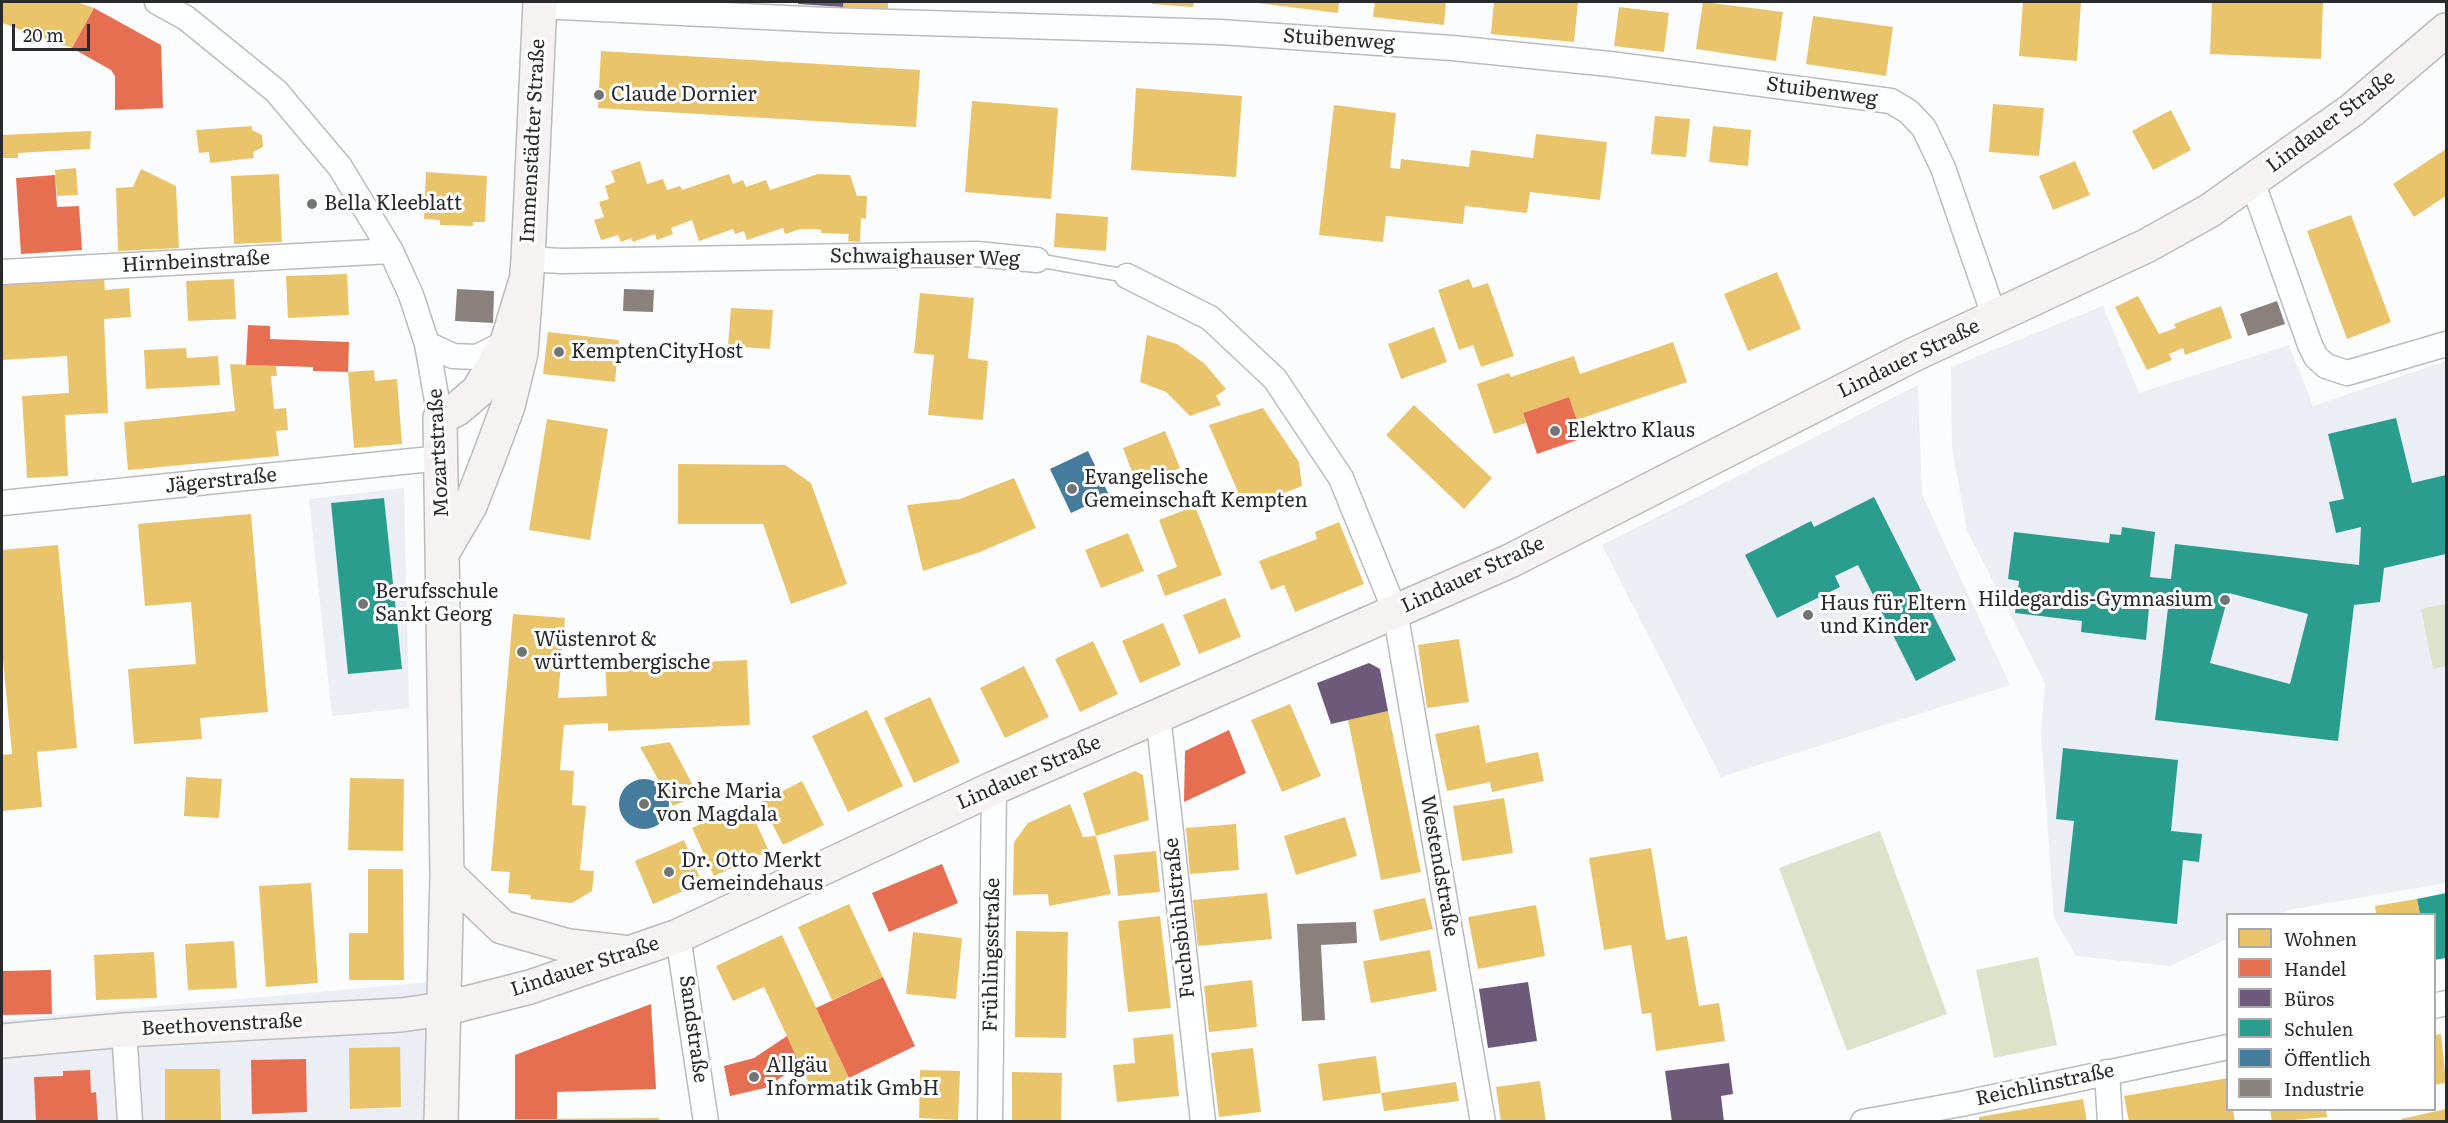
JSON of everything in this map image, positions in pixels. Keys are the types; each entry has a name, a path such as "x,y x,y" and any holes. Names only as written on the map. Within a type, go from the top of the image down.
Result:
{"street":[{"name":"Mozartstraße","path":"157,2 190,10 276,91 340,167 392,250 411,295 427,344 440,418 443,552 447,874 441,1122"},
{"name":"Immenstädter Straße","path":"443,552 470,506 508,406 521,353 540,4"},
{"name":"Stuibenweg","path":"540,4 839,21 1220,32 1440,47 1610,64 1891,101 1909,112 1924,128 1929,138 1943,168 1995,318"},
{"name":"Lindauer Straße","path":"443,1009 530,987 678,936 994,788 1510,561 1913,356 2146,246 2209,211 2352,110 2446,30"},
{"path":"2252,181 2310,345 2316,357 2326,366 2347,373 2446,344"},
{"name":"Hirnbeinstraße","path":"2,272 392,250"},
{"name":"Schwaighauser Weg","path":"527,269 561,261 977,255 1037,260"},
{"name":"Immenstädter Straße","path":"440,418 457,409 478,390 507,342 527,269"},
{"name":"Schwaighauser Weg","path":"1127,276 1210,318 1275,379 1341,478 1395,611"},
{"path":"427,344 453,356 477,357 507,342"},
{"name":"Jägerstraße","path":"2,502 441,458"},
{"name":"Westendstraße","path":"1395,611 1483,1122"},
{"name":"Fuchsbühlstraße","path":"1158,715 1203,1122"},
{"name":"Frühlingsstraße","path":"990,1122 994,788"},
{"path":"447,874 502,927 569,946 630,953"},
{"name":"Sandstraße","path":"678,936 706,1122"},
{"name":"Beethovenstraße","path":"2,1041 124,1030 400,1015 443,1009"},
{"path":"124,1030 130,1122"},
{"name":"Reichlinstraße","path":"1863,1122 1961,1104 2226,1047"},
{"path":"2107,1072 2110,1122"}],"lane":[{"name":"Schwaighauser Weg","path":"1037,260 1127,276"}],"shaded area":[{"name":"Hildegardis-Gymnasium","path":"2103,306 2139,393 2289,345 2313,406 2446,361 2446,883 2281,913 2226,913 2226,939 2170,966 2076,956 2054,918 2041,732 2045,683 1967,530 1952,448 1951,367"},
{"name":"Haus für Eltern und Kinder","path":"1918,385 1922,495 2010,685 1721,777 1602,545"},
{"name":"Berufsschule Sankt Georg","path":"404,488 409,708 332,716 309,499"},
{"path":"431,982 427,1121 2,1122 2,1020"}],"green space":[{"path":"2446,604 2446,666 2433,669 2421,609"},
{"path":"1880,831 1947,1014 1847,1051 1779,868"},
{"path":"2038,957 2057,1045 1994,1058 1976,970"}],"building: Wohnen":[{"path":"2,2 77,2 94,8 72,48 2,23"},
{"path":"843,2 888,2 888,9 843,7"},
{"path":"1152,2 1194,2 1193,7 1152,4"},
{"path":"1249,2 1339,2 1338,13"},
{"path":"1375,2 1446,2 1444,25 1373,17"},
{"path":"1494,2 1578,2 1574,42 1491,34"},
{"path":"1703,2 1783,12 1776,61 1696,49"},
{"path":"2023,2 2081,2 2077,61 2019,56"},
{"path":"2212,2 2323,2 2321,59 2210,54"},
{"path":"1619,7 1669,13 1664,52 1614,46"},
{"path":"1813,16 1893,27 1886,76 1806,64"},
{"path":"601,51 920,70 916,127 598,108"},
{"path":"1136,88 1242,96 1236,177 1131,170"},
{"path":"972,101 1058,108 1051,199 965,192"},
{"path":"1993,104 2044,108 2039,156 1989,152"},
{"path":"1334,105 1396,113 1390,168 1400,169 1401,159 1469,167 1471,150 1533,158 1536,134 1607,142 1600,200 1530,192 1527,213 1465,206 1463,224 1386,216 1383,242 1319,235"},
{"path":"2171,110 2191,150 2153,170 2132,131"},
{"path":"1655,116 1690,119 1686,157 1651,154"},
{"path":"252,126 252,130 262,135 263,147 253,152 254,158 210,163 209,152 199,153 196,130"},
{"path":"1713,126 1751,130 1748,166 1709,162"},
{"path":"91,131 90,149 18,153 18,158 2,158 2,135"},
{"path":"2446,149 2446,196 2414,217 2393,184"},
{"path":"640,161 647,184 663,179 667,190 680,186 682,190 729,174 733,184 743,180 746,187 766,180 770,190 818,174 850,175 857,196 867,196 866,219 861,218 860,242 848,241 849,234 821,233 821,230 801,229 785,234 783,228 747,240 744,231 735,234 733,229 699,241 692,220 671,228 673,234 657,240 655,234 633,242 631,238 621,242 618,235 601,240 594,220 604,217 599,202 609,199 605,186 615,182 611,171"},
{"path":"2075,161 2090,195 2053,210 2039,176"},
{"path":"76,168 78,195 57,196 55,170"},
{"path":"141,169 176,186 179,248 118,251 116,188 133,187"},
{"path":"426,172 487,176 485,222 473,222 473,226 440,225 440,220 424,219"},
{"path":"279,174 282,242 234,244 231,176"},
{"path":"1056,213 1108,217 1106,251 1054,247"},
{"path":"2351,215 2391,322 2347,339 2307,231"},
{"path":"1777,272 1801,329 1748,351 1724,294"},
{"path":"347,274 349,315 288,318 286,276"},
{"path":"104,278 105,290 129,288 131,317 104,319 108,413 65,415 68,476 27,478 22,396 69,393 67,356 2,360 2,285"},
{"path":"234,279 236,319 188,321 186,281"},
{"path":"1469,279 1473,288 1488,283 1514,356 1481,367 1473,345 1459,350 1438,290"},
{"path":"920,293 974,298 968,358 988,361 983,420 928,415 934,355 914,353"},
{"path":"2138,296 2159,334 2176,328 2174,324 2221,306 2232,338 2185,355 2183,348 2169,354 2172,360 2147,370 2115,307"},
{"path":"731,308 773,310 770,349 728,346"},
{"path":"1434,327 1447,362 1401,379 1388,344"},
{"path":"548,332 619,340 615,382 543,374"},
{"path":"1147,335 1177,344 1204,363 1226,389 1216,396 1221,405 1190,416 1166,392 1140,382"},
{"path":"1673,342 1687,382 1577,420 1569,397 1523,413 1526,423 1494,434 1477,384 1509,373 1511,377 1574,356 1580,374"},
{"path":"186,348 187,358 218,356 220,385 146,389 144,350"},
{"path":"230,364 276,366 277,376 271,376 274,409 286,408 288,430 276,431 279,456 128,470 124,422 235,411"},
{"path":"374,370 375,381 397,379 402,444 354,448 348,372"},
{"path":"1414,405 1492,478 1464,509 1386,435"},
{"path":"1263,408 1299,462 1302,486 1245,508 1209,425"},
{"path":"547,419 608,429 590,540 529,530"},
{"path":"1165,431 1180,468 1137,485 1123,448"},
{"path":"678,464 785,465 811,483 847,584 791,604 763,524 678,524"},
{"path":"1014,478 1036,528 980,552 923,571 907,505 960,499"},
{"path":"1195,506 1222,575 1165,596 1157,575 1177,567 1159,520"},
{"path":"251,514 268,712 200,718 202,739 134,744 128,669 196,664 191,602 145,606 138,524"},
{"path":"1339,522 1364,584 1295,612 1284,585 1271,590 1259,561 1317,539 1315,532"},
{"path":"1128,533 1144,571 1101,588 1085,550"},
{"path":"58,545 77,748 37,752 42,807 2,811 2,755 12,754 2,649 2,550"},
{"path":"1225,598 1241,637 1199,654 1183,615"},
{"path":"513,614 565,618 558,698 607,696 605,666 747,660 750,725 608,731 608,723 564,725 560,770 574,771 572,805 586,806 580,870 594,871 592,891 572,903 530,899 531,895 508,893 510,872 491,871"},
{"path":"1163,623 1181,665 1140,683 1122,641"},
{"path":"1459,639 1469,702 1427,708 1418,645"},
{"path":"1093,641 1118,694 1080,712 1055,659"},
{"path":"1024,666 1049,717 1005,738 980,688"},
{"path":"930,697 960,762 914,783 884,718"},
{"path":"1290,704 1321,776 1282,792 1251,720"},
{"path":"867,710 903,786 848,812 812,736"},
{"path":"1388,711 1421,872 1381,880 1348,720"},
{"path":"1479,725 1486,763 1538,752 1544,781 1492,792 1490,782 1447,791 1435,734"},
{"path":"670,742 698,795 673,806 640,747"},
{"path":"1135,771 1143,775 1149,820 1096,836 1083,793"},
{"path":"186,777 222,779 219,818 184,816"},
{"path":"350,778 404,779 403,851 348,850"},
{"path":"802,781 824,825 783,845 761,802"},
{"path":"1504,798 1513,853 1462,861 1453,806"},
{"path":"747,803 769,851 714,876 692,828"},
{"path":"1070,804 1083,837 1096,836 1111,894 1049,906 1048,894 1013,895 1014,842 1028,823"},
{"path":"1345,817 1357,856 1296,875 1284,836"},
{"path":"1236,824 1239,870 1190,874 1186,828"},
{"name":"Dr. Otto Merkt Gemeindehaus","path":"684,840 702,883 653,904 635,861"},
{"path":"1651,848 1666,940 1687,936 1699,1006 1719,1003 1725,1041 1656,1051 1651,1013 1642,1014 1631,945 1604,950 1589,858"},
{"path":"1156,851 1160,892 1118,896 1114,855"},
{"path":"368,869 403,869 404,980 349,980 349,933 368,933"},
{"path":"311,883 318,983 266,987 259,886"},
{"path":"1267,893 1272,939 1198,946 1193,900"},
{"path":"1425,898 1433,929 1380,941 1373,910"},
{"path":"2417,899 2420,913 2376,913 2375,906"},
{"path":"849,904 883,977 832,1000 798,927"},
{"path":"1536,905 1545,956 1478,969 1468,917"},
{"path":"1160,916 1171,1008 1128,1012 1118,921"},
{"path":"1016,931 1068,932 1066,1038 1015,1037"},
{"path":"913,932 962,938 956,999 906,994"},
{"path":"782,935 849,1078 814,1094 764,987 733,1001 716,966"},
{"path":"234,941 237,988 188,990 185,944"},
{"path":"1430,950 1437,991 1371,1003 1363,961"},
{"path":"154,952 157,998 96,1000 94,955"},
{"path":"1252,980 1257,1027 1209,1032 1204,986"},
{"path":"1173,1034 1179,1096 1117,1102 1113,1065 1135,1063 1133,1038"},
{"path":"2441,1034 2446,1083 2436,1085 2436,1035"},
{"path":"400,1047 401,1107 350,1109 349,1048"},
{"path":"1253,1048 1261,1112 1219,1117 1211,1053"},
{"path":"1376,1056 1381,1093 1323,1101 1318,1064"},
{"path":"165,1069 220,1069 221,1122 165,1122"},
{"path":"920,1070 960,1071 958,1120 919,1118"},
{"path":"1012,1072 1062,1073 1061,1122 1012,1122"},
{"path":"2226,1078 2226,1111 2233,1111 2235,1122 2129,1122 2124,1096"},
{"path":"1540,1081 1546,1122 1501,1122 1496,1087"},
{"path":"1456,1082 1459,1101 1384,1111 1381,1093"},
{"path":"2083,1099 2087,1122 1979,1122 1979,1117"},
{"path":"2446,1109 2446,1122 2402,1122 2401,1119"},
{"path":"2270,1111 2326,1111 2327,1117 2272,1122"},
{"path":"659,1118 659,1122 515,1122 515,1119"}],"building: Handel":[{"path":"94,8 161,45 163,108 115,110 115,76 111,70 72,48"},
{"path":"55,175 57,207 79,206 82,250 21,254 16,178"},
{"path":"248,325 270,326 270,339 349,342 348,372 313,371 313,367 246,365"},
{"name":"Elektro Klaus","path":"1569,397 1583,438 1537,454 1523,413"},
{"path":"1229,730 1246,773 1184,802 1185,751"},
{"path":"942,864 958,903 889,932 872,893"},
{"path":"51,970 52,1014 2,1015 2,971"},
{"path":"883,977 915,1046 849,1078 816,1008"},
{"path":"651,1004 656,1089 557,1092 557,1119 515,1119 515,1055"},
{"name":"Allgäu Informatik GmbH","path":"787,1036 800,1065 765,1088 730,1096 724,1066 754,1058"},
{"path":"306,1059 307,1112 252,1114 251,1060"},
{"path":"90,1070 91,1093 96,1092 98,1122 36,1122 34,1077 63,1076 63,1071"}],"building: Büros":[{"path":"798,2 843,2 843,7 798,4"},
{"path":"1369,663 1380,669 1388,711 1331,724 1317,683"},
{"path":"1528,982 1537,1041 1488,1048 1479,989"},
{"path":"1729,1063 1733,1094 1721,1096 1724,1122 1672,1122 1665,1071"}],"building: Schulen":[{"path":"2396,418 2412,483 2446,475 2446,554 2384,568 2380,602 2354,605 2338,741 2155,720 2169,599 2150,597 2146,640 2081,632 2082,621 2015,613 2019,581 2008,579 2014,532 2109,543 2110,534 2121,535 2122,527 2155,532 2150,577 2171,579 2175,544 2359,565 2361,527 2336,533 2329,502 2344,499 2328,434","holes":["2229,593 2308,614 2290,684 2210,663"]},
{"path":"1874,497 1956,660 1916,681 1858,565 1835,576 1840,587 1777,618 1745,555 1811,521 1814,527"},
{"path":"384,498 402,669 348,674 331,503"},
{"path":"2063,748 2178,760 2171,831 2202,834 2199,862 2183,860 2177,924 2064,912 2074,821 2056,819"},
{"path":"2446,893 2446,958 2436,960 2436,913 2420,913 2417,899"}],"building: Öffentlich":[{"path":"1088,451 1109,495 1071,513 1050,469"},
{"name":"Kirche Maria von Magdala","path":"639,779 649,779 662,786 669,799 669,809 662,822 649,829 639,829 630,825 623,818 619,809 619,799 623,790 630,783"}],"building: Industrie":[{"path":"457,289 494,291 493,323 455,321"},
{"path":"624,289 654,290 653,312 623,311"},
{"path":"2277,301 2285,324 2248,336 2240,314"},
{"path":"1356,922 1357,943 1321,945 1325,1020 1302,1021 1297,924"}],"place":[{"name":"Claude Dornier","path":"599,95"},
{"name":"Bella Kleeblatt","path":"312,204"},
{"name":"KemptenCityHost","path":"559,352"},
{"name":"Elektro Klaus","path":"1555,431"},
{"name":"Evangelische Gemeinschaft Kempten","path":"1072,489"},
{"name":"Hildegardis-Gymnasium","path":"2225,600"},
{"name":"Berufsschule Sankt Georg","path":"363,604"},
{"name":"Haus für Eltern und Kinder","path":"1808,615"},
{"name":"Wüstenrot & württembergische","path":"522,652"},
{"name":"Kirche Maria von Magdala","path":"644,804"},
{"name":"Dr. Otto Merkt Gemeindehaus","path":"669,872"},
{"name":"Allgäu Informatik GmbH","path":"754,1077"}]}
